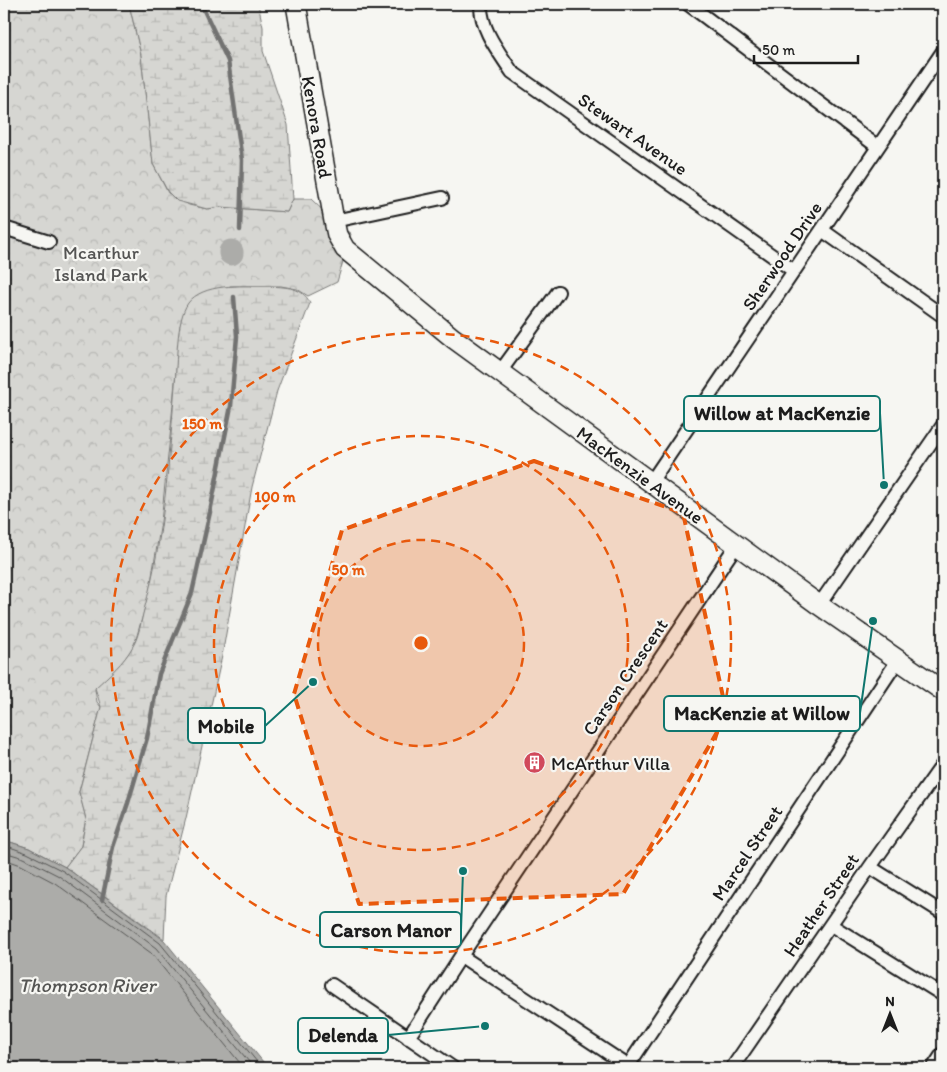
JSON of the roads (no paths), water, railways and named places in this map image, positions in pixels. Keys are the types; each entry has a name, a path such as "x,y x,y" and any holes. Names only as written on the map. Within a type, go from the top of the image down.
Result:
{"street":[{"name":"Kenora Road","path":"296,4 334,220 337,235 345,249"},
{"name":"Stewart Avenue","path":"481,4 481,10 490,38 512,72 794,271"},
{"path":"688,4 878,147"},
{"name":"Sherwood Drive","path":"651,482 943,52"},
{"path":"334,220 442,198"},
{"path":"4,228 49,242"},
{"path":"822,230 943,316"},
{"name":"MacKenzie Avenue","path":"345,249 453,338 819,604 943,691"},
{"path":"500,372 558,292"},
{"path":"819,604 943,426"},
{"name":"Carson Crescent","path":"408,1038 737,544"},
{"name":"Marcel Street","path":"630,1067 898,660"},
{"name":"Heather Street","path":"732,1068 943,764"},
{"path":"870,867 943,914"},
{"path":"831,925 943,995"},
{"path":"461,956 630,1067"},
{"path":"332,985 453,1068"},
{"path":"933,1068 943,1053"}],"water":[{"name":"Thompson River","path":"4,840 29,848 65,867 164,940 268,1068 4,1068"}],"waterway":[{"path":"201,4 228,61 242,160 240,230"},
{"path":"102,900 113,847 147,738 159,674 192,593 210,512 231,406 237,336 234,297"}],"place":[{"name":"Willow at MacKenzie","path":"884,485"},
{"name":"MacKenzie at Willow","path":"873,621"},
{"name":"Mobile","path":"313,682"},
{"name":"McArthur Villa","path":"535,763"},
{"name":"Carson Manor","path":"463,871"},
{"name":"Delenda","path":"485,1026"}],"park label":[{"name":"Mcarthur Island Park","path":"101,263"}]}
